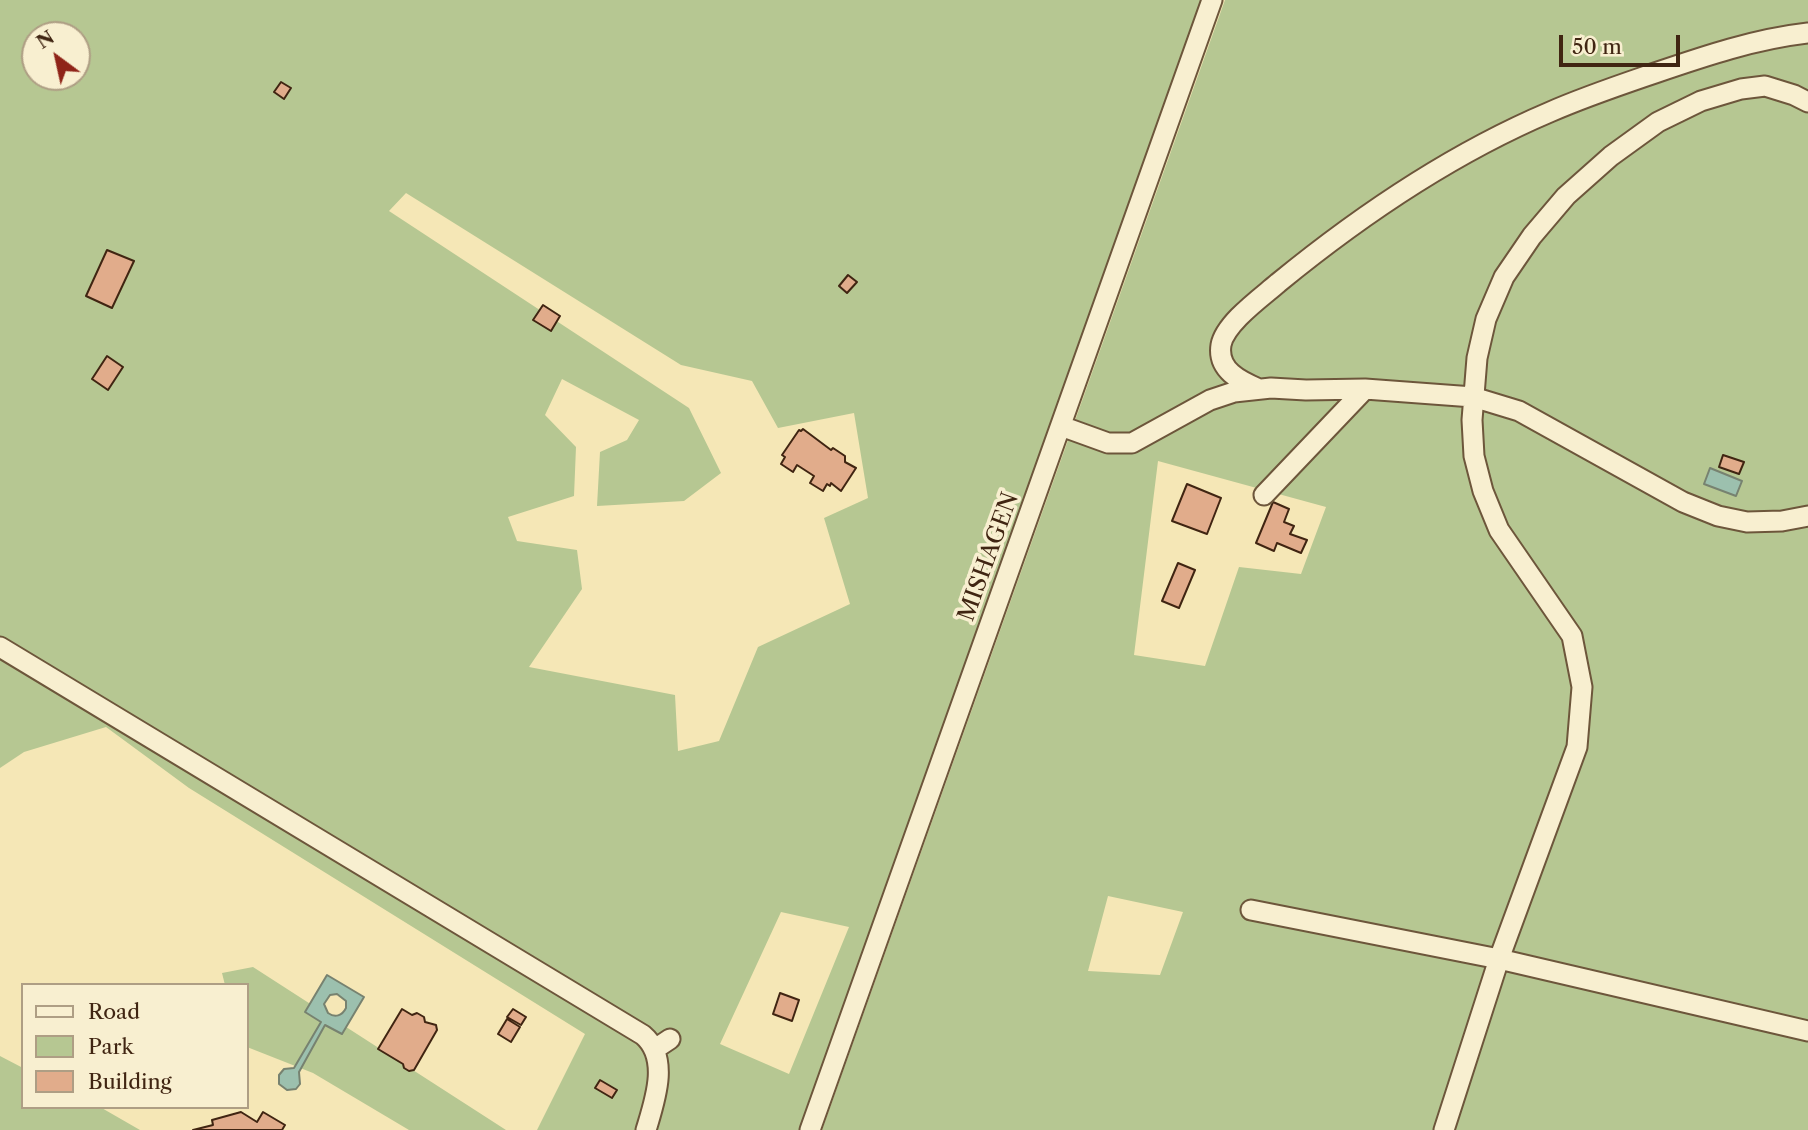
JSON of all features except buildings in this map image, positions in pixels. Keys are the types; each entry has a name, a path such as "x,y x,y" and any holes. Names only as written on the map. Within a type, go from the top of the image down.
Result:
{"street":[{"name":"MISHAGEN","path":"810,1130 1212,0"},
{"path":"1259,389 1239,380 1228,371 1222,358 1221,343 1228,331 1248,309 1303,263 1394,197 1497,136 1551,111 1731,48 1808,33"},
{"path":"1444,1130 1499,959 1577,747 1582,687 1572,635 1499,530 1483,491 1474,456 1473,397 1477,358 1486,318 1504,276 1532,236 1566,197 1611,156 1658,122 1701,101 1741,89 1765,86 1794,94 1808,102"},
{"path":"1061,426 1108,443 1132,443 1210,400 1234,392 1259,389 1365,389 1473,397 1518,411 1682,502 1718,516 1747,522 1782,521 1808,516"},
{"path":"1265,495 1365,389"},
{"path":"0,647 643,1035 653,1044 663,1044 654,1104 646,1130"},
{"path":"1251,910 1499,959 1808,1031"}],"green space":[{"path":"0,0 1201,0 803,1130 537,1130 585,1034 189,788 106,727 24,752 0,768","holes":["406,193 681,365 752,381 778,428 854,413 868,498 824,518 850,604 758,647 719,741 678,751 675,695 529,667 582,589 577,550 517,541 508,517 574,496 576,447 545,415 562,379 639,420 627,440 600,452 597,506 684,501 721,473 689,408 389,211","781,912 849,927 789,1074 720,1044"]},
{"path":"1225,0 1808,0 1808,1130 822,1130","holes":["1158,461 1326,507 1301,574 1239,567 1205,666 1134,655","1108,896 1183,912 1160,975 1088,971"]},
{"path":"253,967 506,1130 409,1130 313,1073 248,1047 248,983 224,983 222,973"},
{"path":"0,1056 21,1067 21,1109 103,1109 140,1130 0,1130"}],"shaded area":[{"path":"1710,468 1742,481 1736,496 1704,484"},
{"path":"327,975 364,997 342,1034 325,1025 299,1072 300,1084 296,1089 287,1090 279,1084 279,1075 284,1069 294,1068 321,1022 305,1012","holes":["337,994 346,1001 346,1008 336,1016 328,1013 324,1004 330,995"]}]}
